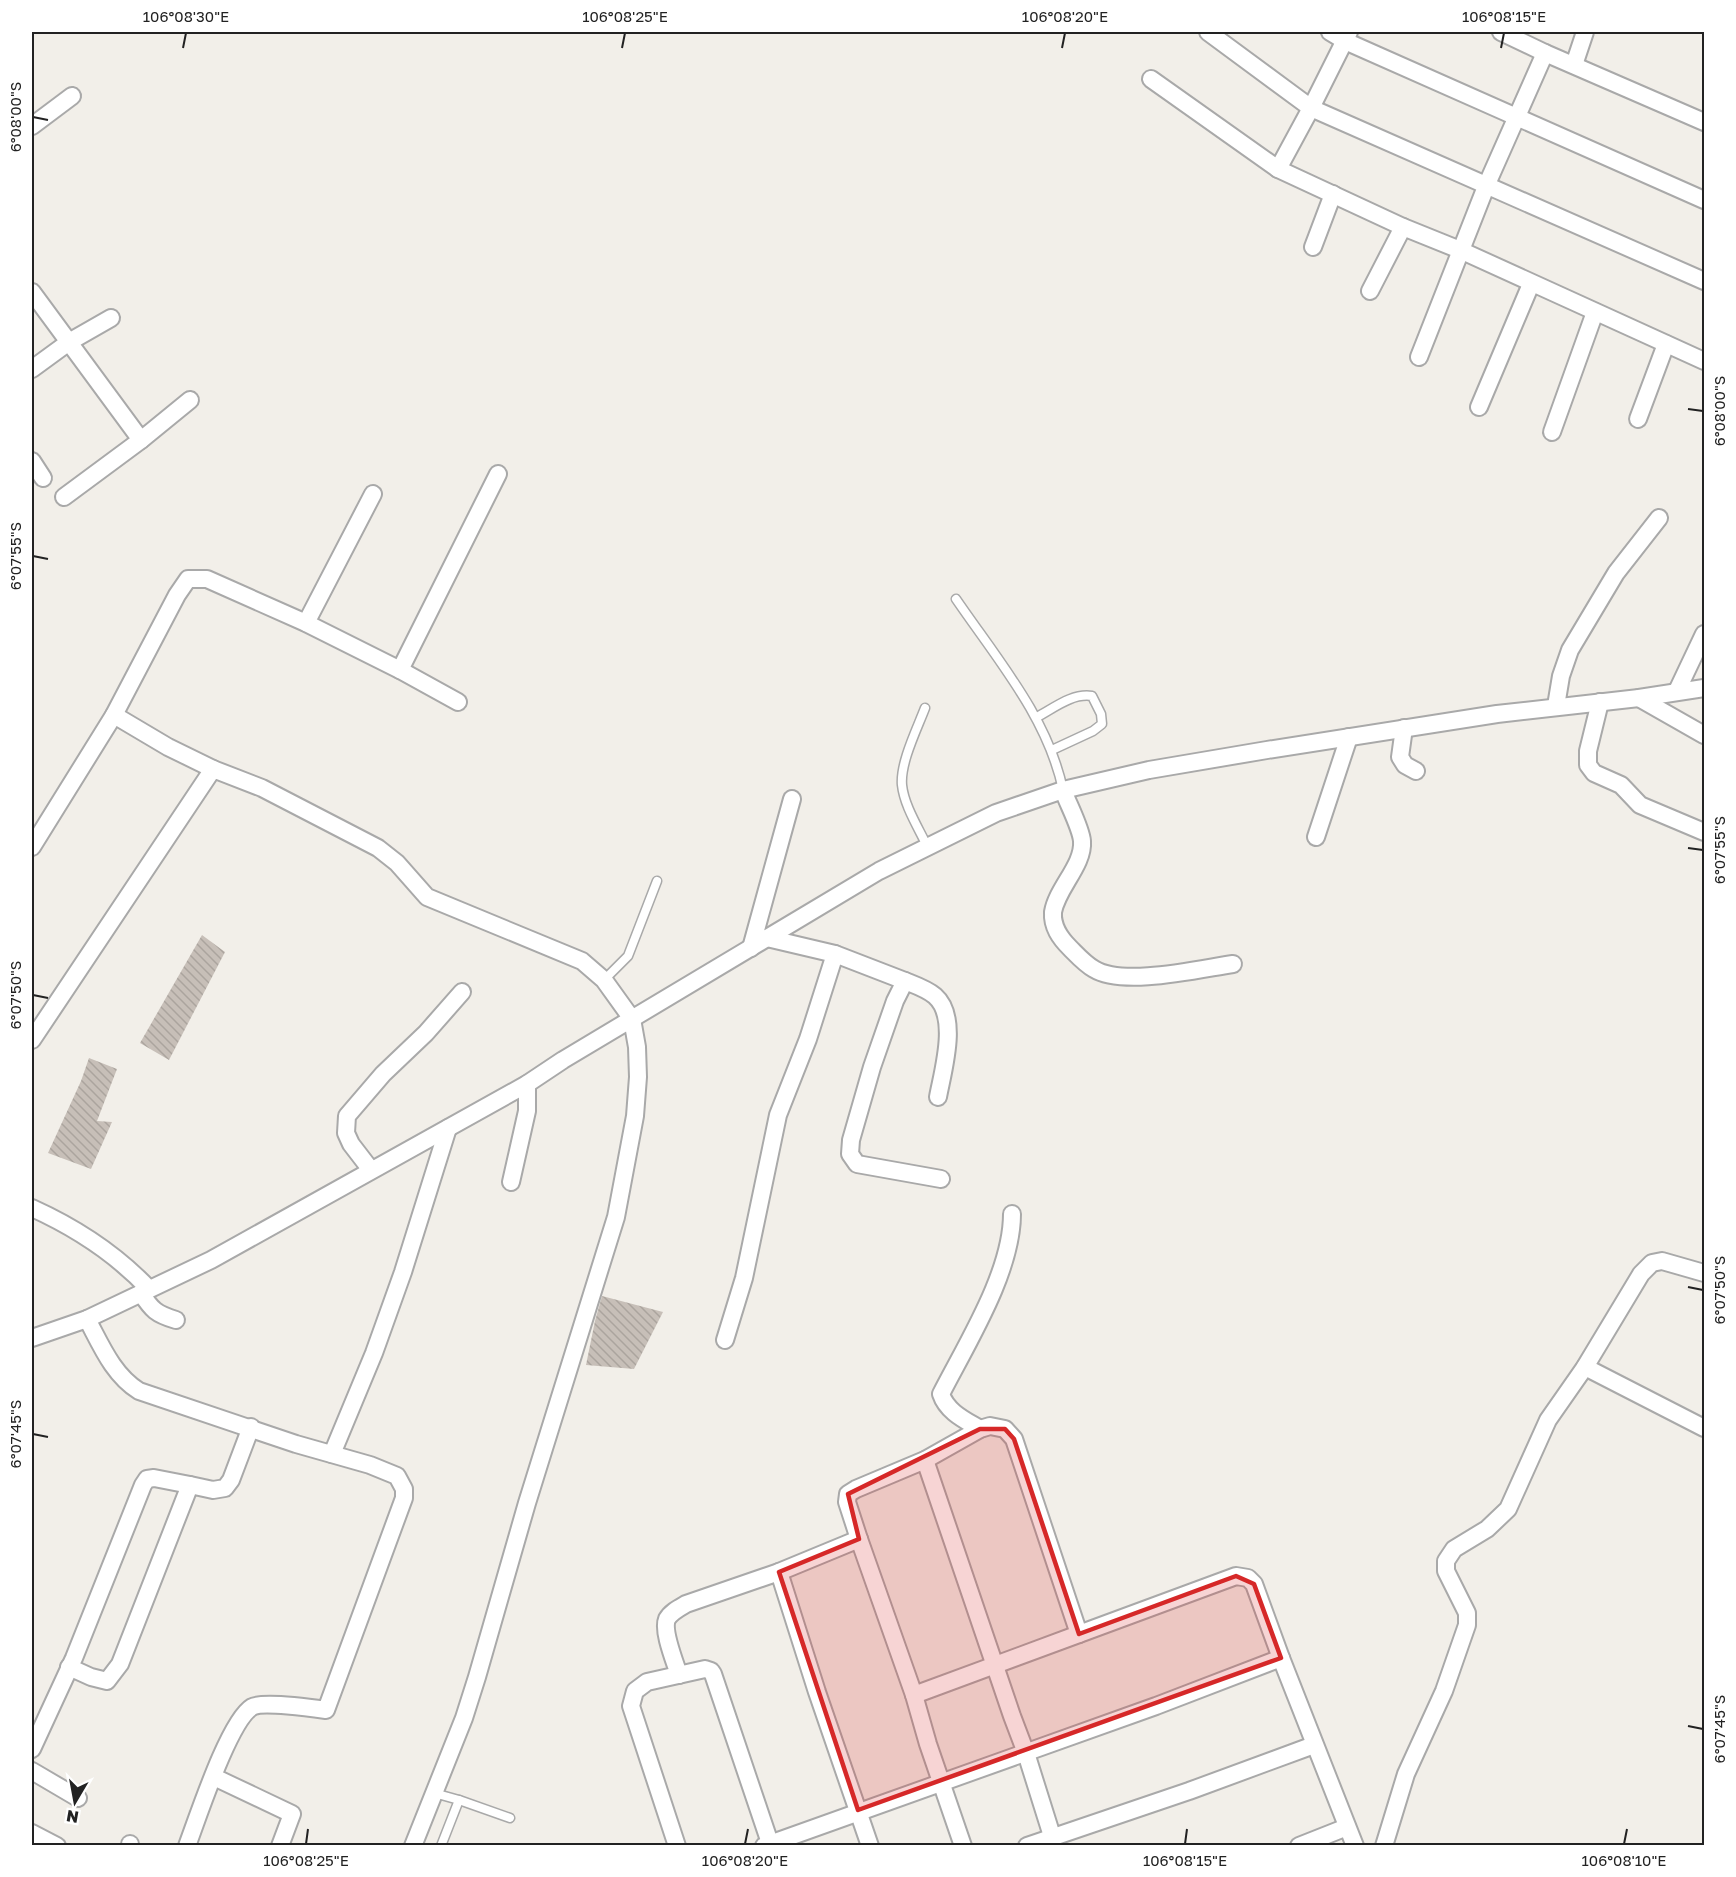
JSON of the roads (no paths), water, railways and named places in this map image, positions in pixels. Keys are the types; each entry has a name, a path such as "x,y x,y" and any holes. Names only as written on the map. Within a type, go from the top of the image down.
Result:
{"street":[{"path":"1208,32 1311,108 1704,281"},
{"path":"1330,32 1347,36 1517,117 1704,200"},
{"path":"1501,32 1704,122"},
{"path":"1574,65 1585,32"},
{"path":"1278,169 1347,36"},
{"path":"1419,357 1487,184 1545,53"},
{"path":"1151,79 1278,169 1704,361"},
{"path":"32,126 72,96"},
{"path":"1313,247 1333,194"},
{"path":"1370,291 1403,227"},
{"path":"1479,407 1531,284"},
{"path":"32,292 141,440"},
{"path":"1552,432 1595,312"},
{"path":"32,369 69,342 111,318"},
{"path":"1638,419 1666,344"},
{"path":"64,497 141,440 190,400"},
{"path":"32,461 43,478"},
{"path":"400,669 498,474"},
{"path":"306,623 373,494"},
{"path":"1556,706 1561,676 1570,650 1616,573 1659,518"},
{"path":"32,847 114,715 188,579 207,579 306,623 400,669 458,702"},
{"path":"1677,692 1704,634"},
{"path":"32,1338 87,1319 211,1260 527,1084 879,871 996,813 1063,790 1149,770 1404,728 1704,688"},
{"path":"1639,698 1704,735"},
{"path":"1600,702 1588,751 1588,765 1594,773 1621,785 1640,805 1704,832"},
{"path":"114,715 168,747 213,769 262,788 378,848 397,863 427,897 582,961 604,980 632,1019 637,1047 638,1077 635,1116 616,1217 527,1503 464,1718 414,1845"},
{"path":"1404,728 1400,757 1405,765 1416,771"},
{"path":"1316,837 1349,737"},
{"path":"32,1040 213,769"},
{"path":"1063,790 1080,831 1082,843 1081,853 1058,897 1053,912 1054,926 1062,940 1077,956 1095,970 1116,975 1143,977 1233,964"},
{"path":"751,948 792,799"},
{"path":"767,938 835,954 905,981 935,997 945,1009 948,1030 938,1097"},
{"path":"725,1340 749,1257 778,1115 808,1039 835,954"},
{"path":"905,981 895,1001 872,1067 851,1140 850,1154 856,1164 941,1179"},
{"path":"371,1170 351,1144 346,1133 347,1116 383,1074 426,1033 462,992"},
{"path":"511,1182 527,1111 527,1084"},
{"path":"332,1454 374,1353 395,1295 448,1128"},
{"path":"32,1208 92,1241 138,1277 151,1308 160,1315 176,1320"},
{"path":"980,1429 944,1404 941,1394 998,1278 1010,1243 1012,1214"},
{"path":"1384,1845 1406,1774 1444,1691 1467,1625 1467,1613 1446,1571 1446,1561 1454,1549 1487,1529 1508,1509 1548,1420 1585,1367 1641,1274 1652,1263 1662,1261 1704,1273"},
{"path":"87,1319 106,1355 127,1384 139,1391 370,1465 397,1476 404,1489 404,1498 326,1710 265,1704 253,1706 243,1717 226,1745 187,1845"},
{"path":"1585,1367 1704,1428"},
{"path":"963,1845 940,1782 914,1695 859,1539 847,1502 848,1494 925,1460 980,1429 990,1426 1005,1429 1014,1439 1079,1634"},
{"path":"32,1749 69,1667 147,1479 154,1478 213,1490 225,1488 231,1480 251,1427"},
{"path":"925,1460 1026,1753 1052,1836"},
{"path":"69,1667 107,1682 114,1675 190,1485"},
{"path":"679,1675 666,1631 666,1621 672,1613 686,1604 779,1572 859,1539"},
{"path":"779,1572 817,1692 870,1845"},
{"path":"914,1695 1236,1576 1248,1578 1254,1584 1314,1745 1355,1845"},
{"path":"677,1845 631,1706 635,1691 647,1682 705,1669 711,1671 768,1845 858,1810 1156,1706 1281,1658"},
{"path":"1027,1845 1189,1791 1314,1745"},
{"path":"32,1771 78,1798"},
{"path":"214,1777 292,1814 280,1845"},
{"path":"1299,1845 1347,1827"},
{"path":"32,1833 57,1845"}],"lane":[{"path":"956,599 1036,717 1052,750 1063,790"},
{"path":"1036,717 1076,696 1085,694 1092,696 1101,714 1102,724 1093,731 1052,750"},
{"path":"924,708 904,766 902,785 927,846"},
{"path":"604,980 628,956 657,881"},
{"path":"433,1793 510,1818"},
{"path":"441,1845 459,1800"}]}
